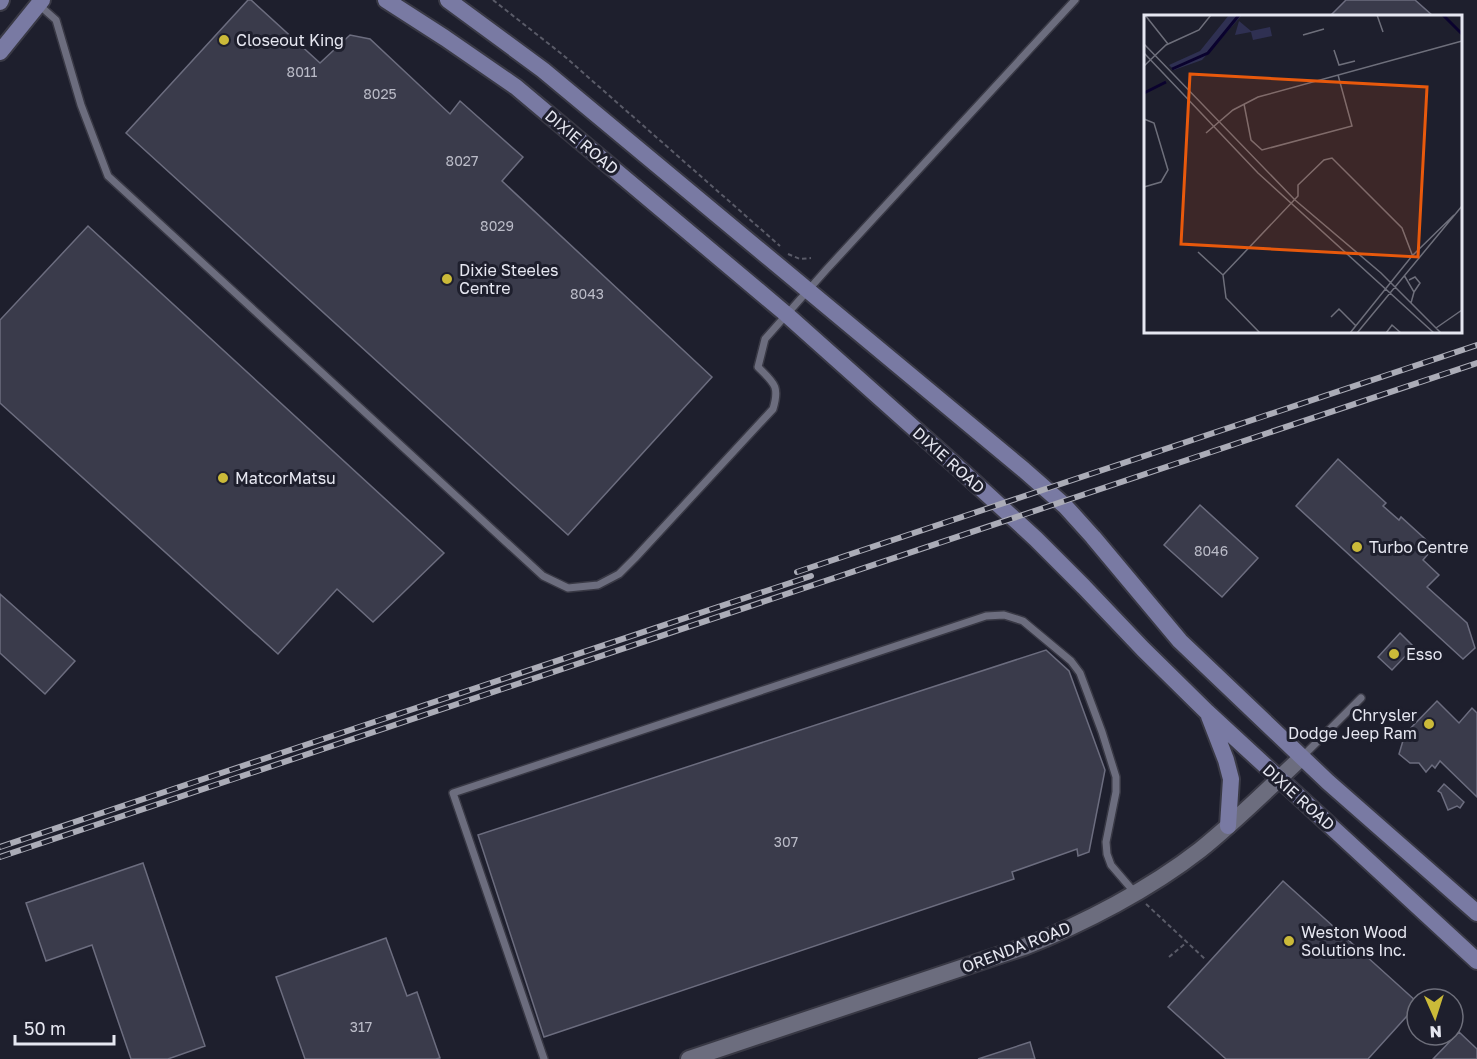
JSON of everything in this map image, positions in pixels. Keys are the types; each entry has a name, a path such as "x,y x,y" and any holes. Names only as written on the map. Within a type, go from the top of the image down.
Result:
{"main road":[{"name":"DIXIE ROAD","path":"386,0 516,87 786,314 1036,539 1207,712 1477,961"},
{"name":"DIXIE ROAD","path":"448,0 543,70 1016,462 1065,506 1180,641 1302,757 1477,913"},
{"path":"0,52 38,1"},
{"path":"1207,712 1231,779 1228,826"}],"street":[{"name":"ORENDA ROAD","path":"689,1059 1024,947 1074,926 1135,893 1199,851 1302,757"}],"lane":[{"path":"38,1 56,21 81,105 108,176 543,576 568,588 598,585 619,574 773,409 776,397 773,382 758,368 765,339 1075,0"},
{"path":"544,1059 453,793 986,616 1004,615 1023,621 1071,661 1080,674 1116,777 1116,792 1106,842 1107,854 1111,865 1135,893"},
{"path":"1302,757 1361,698"}],"path":[{"path":"493,0 563,55 780,246"},
{"path":"789,254 800,259 811,258"},
{"path":"1135,893 1205,960"},
{"path":"1169,957 1187,942"}],"building":[{"name":"Dixie Steeles Centre","path":"248,0 251,0 320,63 350,35 370,39 450,114 460,101 523,157 502,181 712,377 568,535 126,133"},
{"path":"1346,0 1415,0 1432,15 1331,15"},
{"name":"MatcorMatsu","path":"88,226 444,553 373,622 337,589 278,654 0,403 0,320"},
{"path":"1338,459 1386,503 1383,506 1399,520 1401,517 1434,547 1423,560 1439,575 1427,587 1467,623 1475,648 1463,659 1296,506"},
{"path":"1200,505 1258,558 1222,597 1164,545"},
{"path":"0,594 75,661 45,694 0,653"},
{"path":"1400,633 1414,647 1392,670 1378,657"},
{"path":"1046,650 1069,671 1105,770 1089,852 1078,856 1077,849 1012,872 1014,879 544,1037 478,835"},
{"path":"1437,701 1459,723 1472,708 1477,713 1477,797 1440,761 1435,768 1432,765 1426,772 1419,763 1410,763 1399,754 1405,734"},
{"path":"1444,784 1464,802 1460,808 1457,806 1448,810 1438,791"},
{"path":"143,863 205,1046 168,1059 131,1059 92,945 46,961 26,903"},
{"name":"Weston Wood Solutions Inc.","path":"1283,881 1405,991 1405,1018 1368,1059 1226,1059 1168,1007"},
{"path":"386,938 407,996 417,992 440,1058 305,1059 276,977"},
{"path":"1465,1038 1477,1049 1477,1059 1433,1059 1445,1047 1465,1047"},
{"path":"1030,1042 1035,1059 978,1059"}],"railway":[{"path":"797,572 1477,345"},
{"path":"0,857 1477,363"},
{"path":"0,847 811,576"}],"place":[{"name":"Closeout King","path":"224,40"},
{"name":"Dixie Steeles Centre","path":"447,279"},
{"name":"MatcorMatsu","path":"223,478"},
{"name":"Turbo Centre","path":"1357,547"},
{"name":"Esso","path":"1394,654"},
{"name":"Chrysler Dodge Jeep Ram","path":"1429,724"},
{"name":"Weston Wood Solutions Inc.","path":"1289,941"}]}
